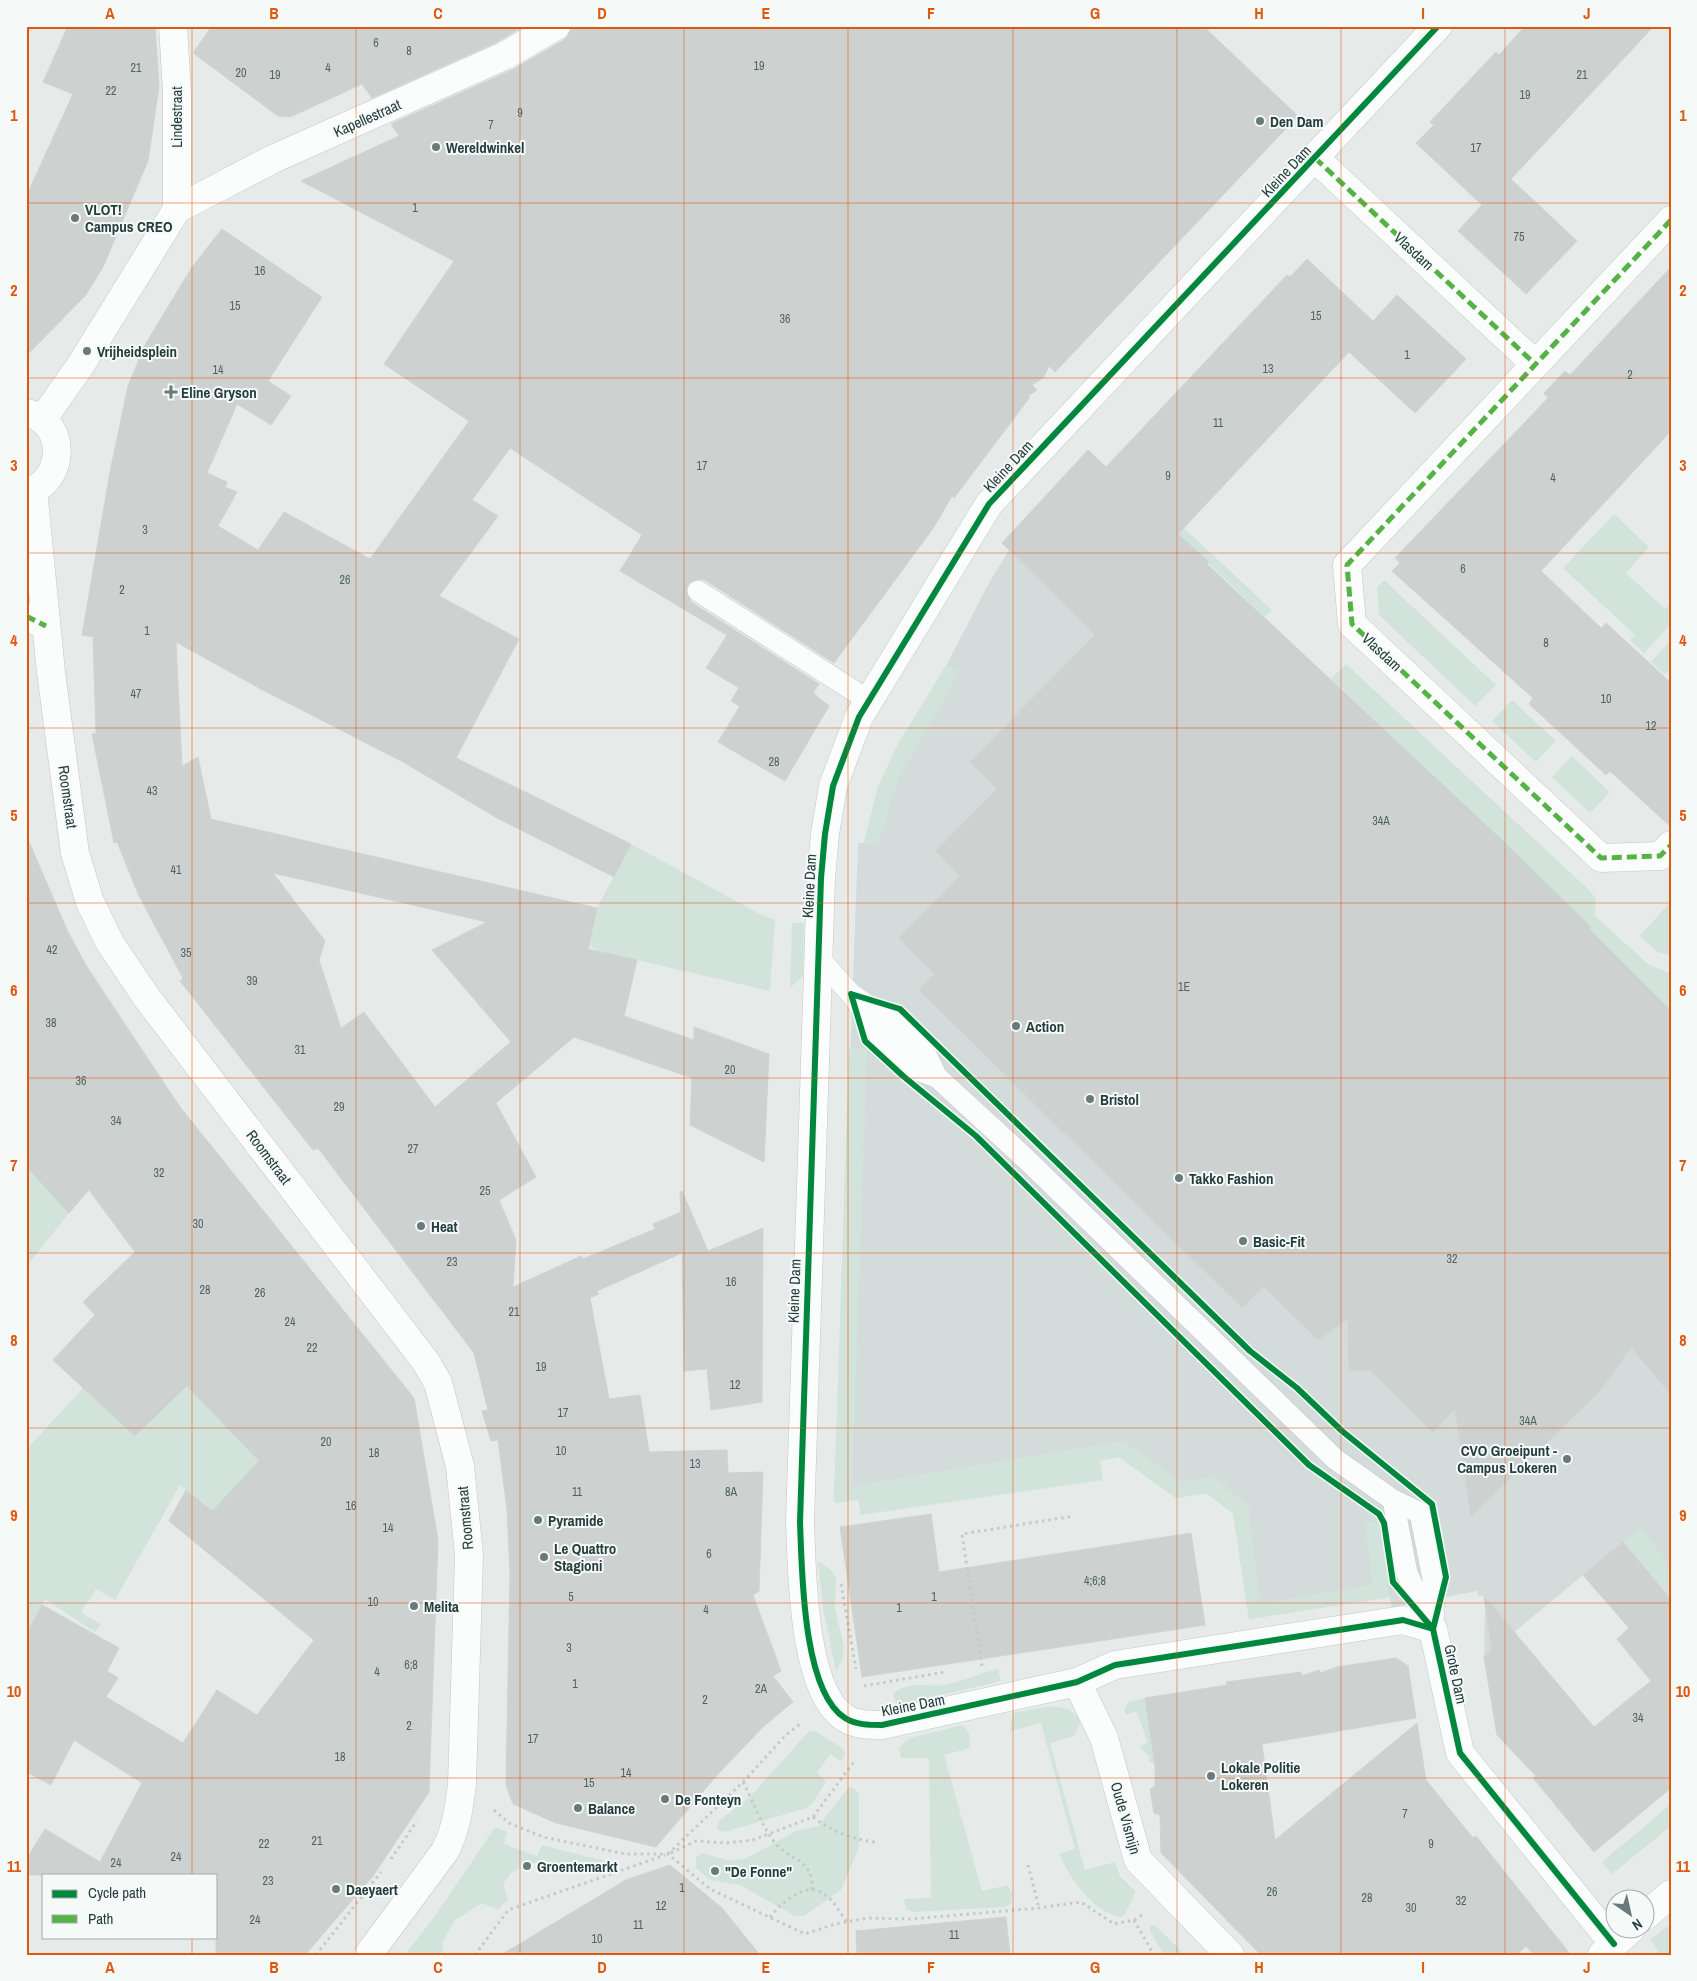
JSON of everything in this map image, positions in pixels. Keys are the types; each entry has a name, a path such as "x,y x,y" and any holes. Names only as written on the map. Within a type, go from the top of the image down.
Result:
{"street":[{"name":"Lindestraat","path":"173,26 177,92 177,209"},
{"name":"Kapellestraat","path":"177,209 273,159 504,56 556,26"},
{"name":"Kleine Dam","path":"1077,1682 882,1725 865,1724 846,1718 831,1705 818,1678 803,1596 800,1522 818,957 825,834 833,786 859,717 868,700 989,504 1438,26"},
{"name":"Vlasdam","path":"1315,158 1535,364"},
{"path":"29,491 51,475 56,464 56,440 34,417 80,366 177,209"},
{"name":"Vlasdam","path":"1671,220 1347,565 1352,624 1601,858 1660,856 1671,845"},
{"name":"Roomstraat","path":"29,491 36,621 75,853 90,902 110,943 147,998 426,1362 438,1383 460,1466 469,1555 462,1784 455,1826 444,1851 368,1955"},
{"name":"Grote Dam","path":"1077,1682 1115,1665 1386,1622 1403,1620 1433,1629 1460,1753 1616,1942"},
{"name":"Oude Vismijn","path":"1077,1682 1104,1738 1138,1860 1230,1955"},
{"path":"1654,1908 1671,1894"}],"lane":[{"path":"698,591 868,700"},
{"path":"818,957 851,994 884,1042 914,1069 937,1076 1026,1159 1335,1459 1393,1500 1407,1573 1433,1629"}],"path":[{"path":"982,1666 962,1534 1074,1516"},
{"path":"668,1854 743,1782 785,1736 831,1705"},
{"path":"475,1955 508,1910 668,1854 696,1841 728,1843 753,1840 813,1817 857,1758 865,1724"},
{"path":"743,1782 769,1834 779,1847 799,1859 806,1867 812,1881 812,1890"},
{"path":"462,1784 509,1823 543,1836 625,1854 668,1854 710,1889 806,1934 868,1918 911,1919 1039,1908 1082,1902 1114,1924 1134,1920 1172,1894"},
{"path":"316,1955 388,1865 421,1815"},
{"path":"813,1817 851,1839 875,1842"},
{"path":"1028,1864 1039,1908"},
{"path":"770,1917 777,1907 789,1899 802,1892 812,1890 821,1892 847,1922"},
{"path":"1134,1920 1154,1955"}],"shaded area":[{"path":"1614,514 1649,547 1626,573 1665,609 1671,603 1671,624 1644,653 1630,640 1635,635 1563,568"},
{"path":"1184,528 1272,610 1265,617 1178,534"},
{"path":"1009,550 1671,1202 1671,1600 1623,1542 1484,1657 1484,1596 1478,1596 1478,1591 1392,1607 1390,1597 1249,1619 1233,1513 1206,1493 1176,1498 1119,1457 836,1503 834,1501 858,843 864,843 878,787 897,746 947,664 990,581"},
{"path":"1384,580 1496,685 1475,706 1379,615 1377,587"},
{"path":"1671,640 1671,669 1664,674 1651,662"},
{"path":"947,664 959,673 899,777 878,844 864,843 878,787 897,746"},
{"path":"1346,664 1590,891 1596,899 1595,916 1648,964 1671,974 1671,1007 1669,1009 1464,807 1465,805 1331,679"},
{"path":"1512,700 1556,741 1536,762 1492,721"},
{"path":"1572,756 1610,792 1590,813 1552,777"},
{"path":"631,844 760,914 775,920 770,991 598,951 589,945 597,908"},
{"path":"1671,902 1671,955 1658,952 1639,936"},
{"path":"792,923 804,923 803,976 790,988"},
{"path":"849,1047 867,1049 852,1486 1123,1441 1181,1482 1212,1476 1248,1505 1260,1603 1373,1585 1365,1523 1379,1522 1390,1597 1249,1619 1233,1513 1206,1493 1176,1498 1119,1457 1100,1461 1103,1480 861,1515 858,1499 836,1503 834,1501"},
{"path":"26,1162 69,1213 26,1267"},
{"path":"234,1343 216,1401 209,1409 220,1421 315,1424 240,1481 212,1511 180,1485 115,1600 96,1589 81,1612 101,1625 95,1632 45,1599 26,1636 26,1450 83,1388 135,1436"},
{"path":"1640,1528 1671,1566 1671,1600 1623,1542"},
{"path":"818,1561 831,1570 836,1578 835,1608 844,1646 843,1658 836,1671 823,1608"},
{"path":"998,1669 1001,1681 903,1704 896,1703 893,1695 904,1687 945,1685"},
{"path":"1145,1698 1154,1763 1149,1762 1149,1756 1139,1747 1148,1742 1136,1711 1126,1715 1124,1710 1128,1702"},
{"path":"1051,1706 1068,1709 1082,1719 1074,1736 1050,1743 1085,1870 1115,1862 1120,1876 1134,1890 1135,1893 1125,1914 1121,1917 1101,1909 1084,1893 1076,1884 1059,1854 1075,1849 1041,1723 1010,1731 1013,1713"},
{"path":"963,1725 969,1734 970,1748 944,1755 982,1891 1008,1885 1012,1894 1011,1903 1005,1907 913,1912 906,1909 904,1899 931,1898 929,1758 901,1758 899,1748 909,1738"},
{"path":"809,1731 817,1732 843,1749 845,1755 841,1761 830,1754 817,1773 826,1781 813,1803 807,1808 724,1832 719,1831 717,1827 719,1821 751,1796"},
{"path":"849,1787 855,1789 859,1794 859,1847 841,1890 804,1916 795,1916 740,1885 710,1880 696,1868 696,1857 702,1853 727,1860 745,1859 796,1831 818,1826"},
{"path":"1671,1804 1671,1826 1612,1874 1602,1862"},
{"path":"497,1828 507,1832 504,1844 537,1856 542,1845 604,1861 604,1868 585,1873 538,1861 512,1872 503,1884 508,1899 498,1910 482,1903 455,1920 442,1943 444,1955 405,1955 437,1913 494,1829"},
{"path":"1153,1925 1185,1955 1164,1955 1150,1931 1150,1927"},
{"path":"1667,1926 1671,1930 1671,1955 1655,1955 1658,1949 1650,1940"}],"building":[{"path":"68,26 155,26 159,86 148,161 103,267 85,296 26,356 26,197 73,94 43,82"},
{"path":"212,26 524,26 497,42 372,98 362,84 290,117 278,116 193,53"},
{"path":"572,26 1203,26 1298,116 1055,372 1049,366 1043,378 1032,385 1037,390 1028,396 1030,397 954,498 952,496 934,527 834,663 705,580 698,579 688,584 686,591 691,602 819,684 813,693 829,706 785,781 718,742 740,706 731,701 739,688 706,668 727,635 620,571 642,535 510,448 472,500 498,516 439,596 519,639 456,758 631,844 614,877 497,818 405,763 259,688 176,642 182,766 198,757 211,819 597,908 588,949 637,960 624,1016 694,1040 694,1027 769,1054 764,1162 690,1125 692,1078 574,1037 496,1103 536,1177 499,1200 516,1240 513,1287 581,1256 583,1259 655,1229 653,1224 681,1212 680,1192 682,1191 708,1251 763,1228 762,1402 711,1410 707,1369 684,1371 682,1253 597,1291 599,1294 590,1298 609,1399 640,1395 649,1452 727,1450 728,1473 763,1472 759,1591 753,1595 781,1671 773,1676 793,1702 764,1726 719,1773 656,1847 556,1823 513,1804 506,1785 510,1573 507,1509 498,1440 491,1441 482,1411 488,1410 474,1353 318,1148 313,1150 180,981 183,978 139,896 117,842 114,843 92,734 96,733 93,637 82,635 110,472 128,386 145,345 192,267 222,229 322,297 268,381 291,396 271,425 237,404 207,473 227,482 225,487 237,492 218,526 258,550 284,512 370,559 469,421 384,364 454,261 301,181 399,136 391,124 512,70 564,40","holes":["273,873 487,922 432,950 511,1042 435,1107 364,1012 341,1028 319,960 325,941"]},
{"path":"1525,26 1654,26 1511,179 1577,241 1526,294 1458,231 1482,205 1416,143 1434,125 1430,122 1496,52 1499,55"},
{"path":"1307,259 1373,321 1397,295 1466,359 1415,413 1349,352 1178,534 1209,562 1207,564 1502,840 1591,927 1589,929 1671,1011 1671,1395 1631,1347 1600,1391 1471,1516 1455,1409 1433,1432 1371,1371 1349,1371 1348,1319 1318,1340 1263,1286 1242,1308 919,990 935,974 899,938 960,876 936,851 997,789 970,762 1095,635 1002,543 1088,450 1106,467 1287,275 1290,277"},
{"path":"1671,267 1671,431 1541,571 1601,628 1606,623 1671,683 1671,827 1610,771 1606,775 1529,704 1533,698 1392,571 1400,563 1395,558 1548,398 1544,393 1565,371 1570,375"},
{"path":"26,835 68,932 87,967 180,1107 414,1398 438,1540 429,1792 373,1876 305,1955 216,1955 216,1938 218,1938 218,1874 26,1875 26,1860 45,1829 100,1862 142,1783 74,1740 51,1785 26,1772 26,1636 42,1605 119,1648 107,1671 118,1678 106,1697 183,1743 217,1690 257,1715 314,1640 169,1521 186,1490 212,1511 259,1461 187,1386 135,1436 53,1360 95,1315 83,1302 135,1252 89,1190 69,1213 26,1166"},
{"path":"931,1514 939,1572 1191,1533 1205,1625 862,1677 840,1527"},
{"path":"1623,1542 1671,1600 1671,1788 1594,1852 1533,1778 1536,1776 1497,1735 1484,1657 1492,1650 1484,1596 1594,1727 1651,1681 1617,1639 1629,1628 1583,1575"},
{"path":"1396,1658 1408,1666 1416,1718 1262,1744 1275,1840 1417,1723 1426,1780 1473,1838 1476,1836 1571,1955 1534,1955 1526,1946 1517,1955 1261,1955 1161,1853 1160,1815 1154,1813 1150,1789 1155,1786 1155,1766 1145,1698 1227,1685 1226,1682 1301,1672 1302,1676 1319,1670 1320,1673 1337,1667"},
{"path":"670,1865 722,1908 760,1955 501,1955 626,1880"},
{"path":"1006,1917 1010,1955 857,1955 856,1931"}],"marked path":[{"path":"1315,158 1535,364"},
{"path":"1671,220 1347,565 1352,624 1601,858 1660,856 1671,845"},
{"path":"26,616 46,626"}],"cycle path":[{"path":"1438,26 989,504 859,717 833,786 825,834 821,878 800,1522 804,1597 812,1656 820,1682 831,1704 845,1718 858,1723 872,1725 882,1725 1077,1682 1115,1665 1403,1620 1433,1629 1460,1753 1614,1944"},
{"path":"851,994 900,1009 1250,1351 1297,1388 1342,1431 1432,1504 1446,1577 1433,1629"},
{"path":"851,994 865,1041 903,1076 976,1136 1309,1465 1379,1514 1384,1523 1393,1582 1433,1629"}],"place":[{"name":"Den Dam","path":"1260,121"},
{"name":"Wereldwinkel","path":"436,147"},
{"name":"VLOT! Campus CREO","path":"75,218"},
{"name":"Vrijheidsplein","path":"87,351"},
{"name":"Eline Gryson","path":"171,392"},
{"name":"Action","path":"1016,1026"},
{"name":"Bristol","path":"1090,1099"},
{"name":"Takko Fashion","path":"1179,1178"},
{"name":"Heat","path":"421,1226"},
{"name":"Basic-Fit","path":"1243,1241"},
{"name":"CVO Groeipunt - Campus Lokeren","path":"1567,1459"},
{"name":"Pyramide","path":"538,1520"},
{"name":"Le Quattro Stagioni","path":"544,1557"},
{"name":"Melita","path":"414,1606"},
{"name":"Lokale Politie Lokeren","path":"1211,1776"},
{"name":"De Fonteyn","path":"665,1799"},
{"name":"Balance","path":"578,1808"},
{"name":"Groentemarkt","path":"527,1866"},
{"name":"\"De Fonne\"","path":"715,1871"},
{"name":"Daeyaert","path":"336,1889"}]}
